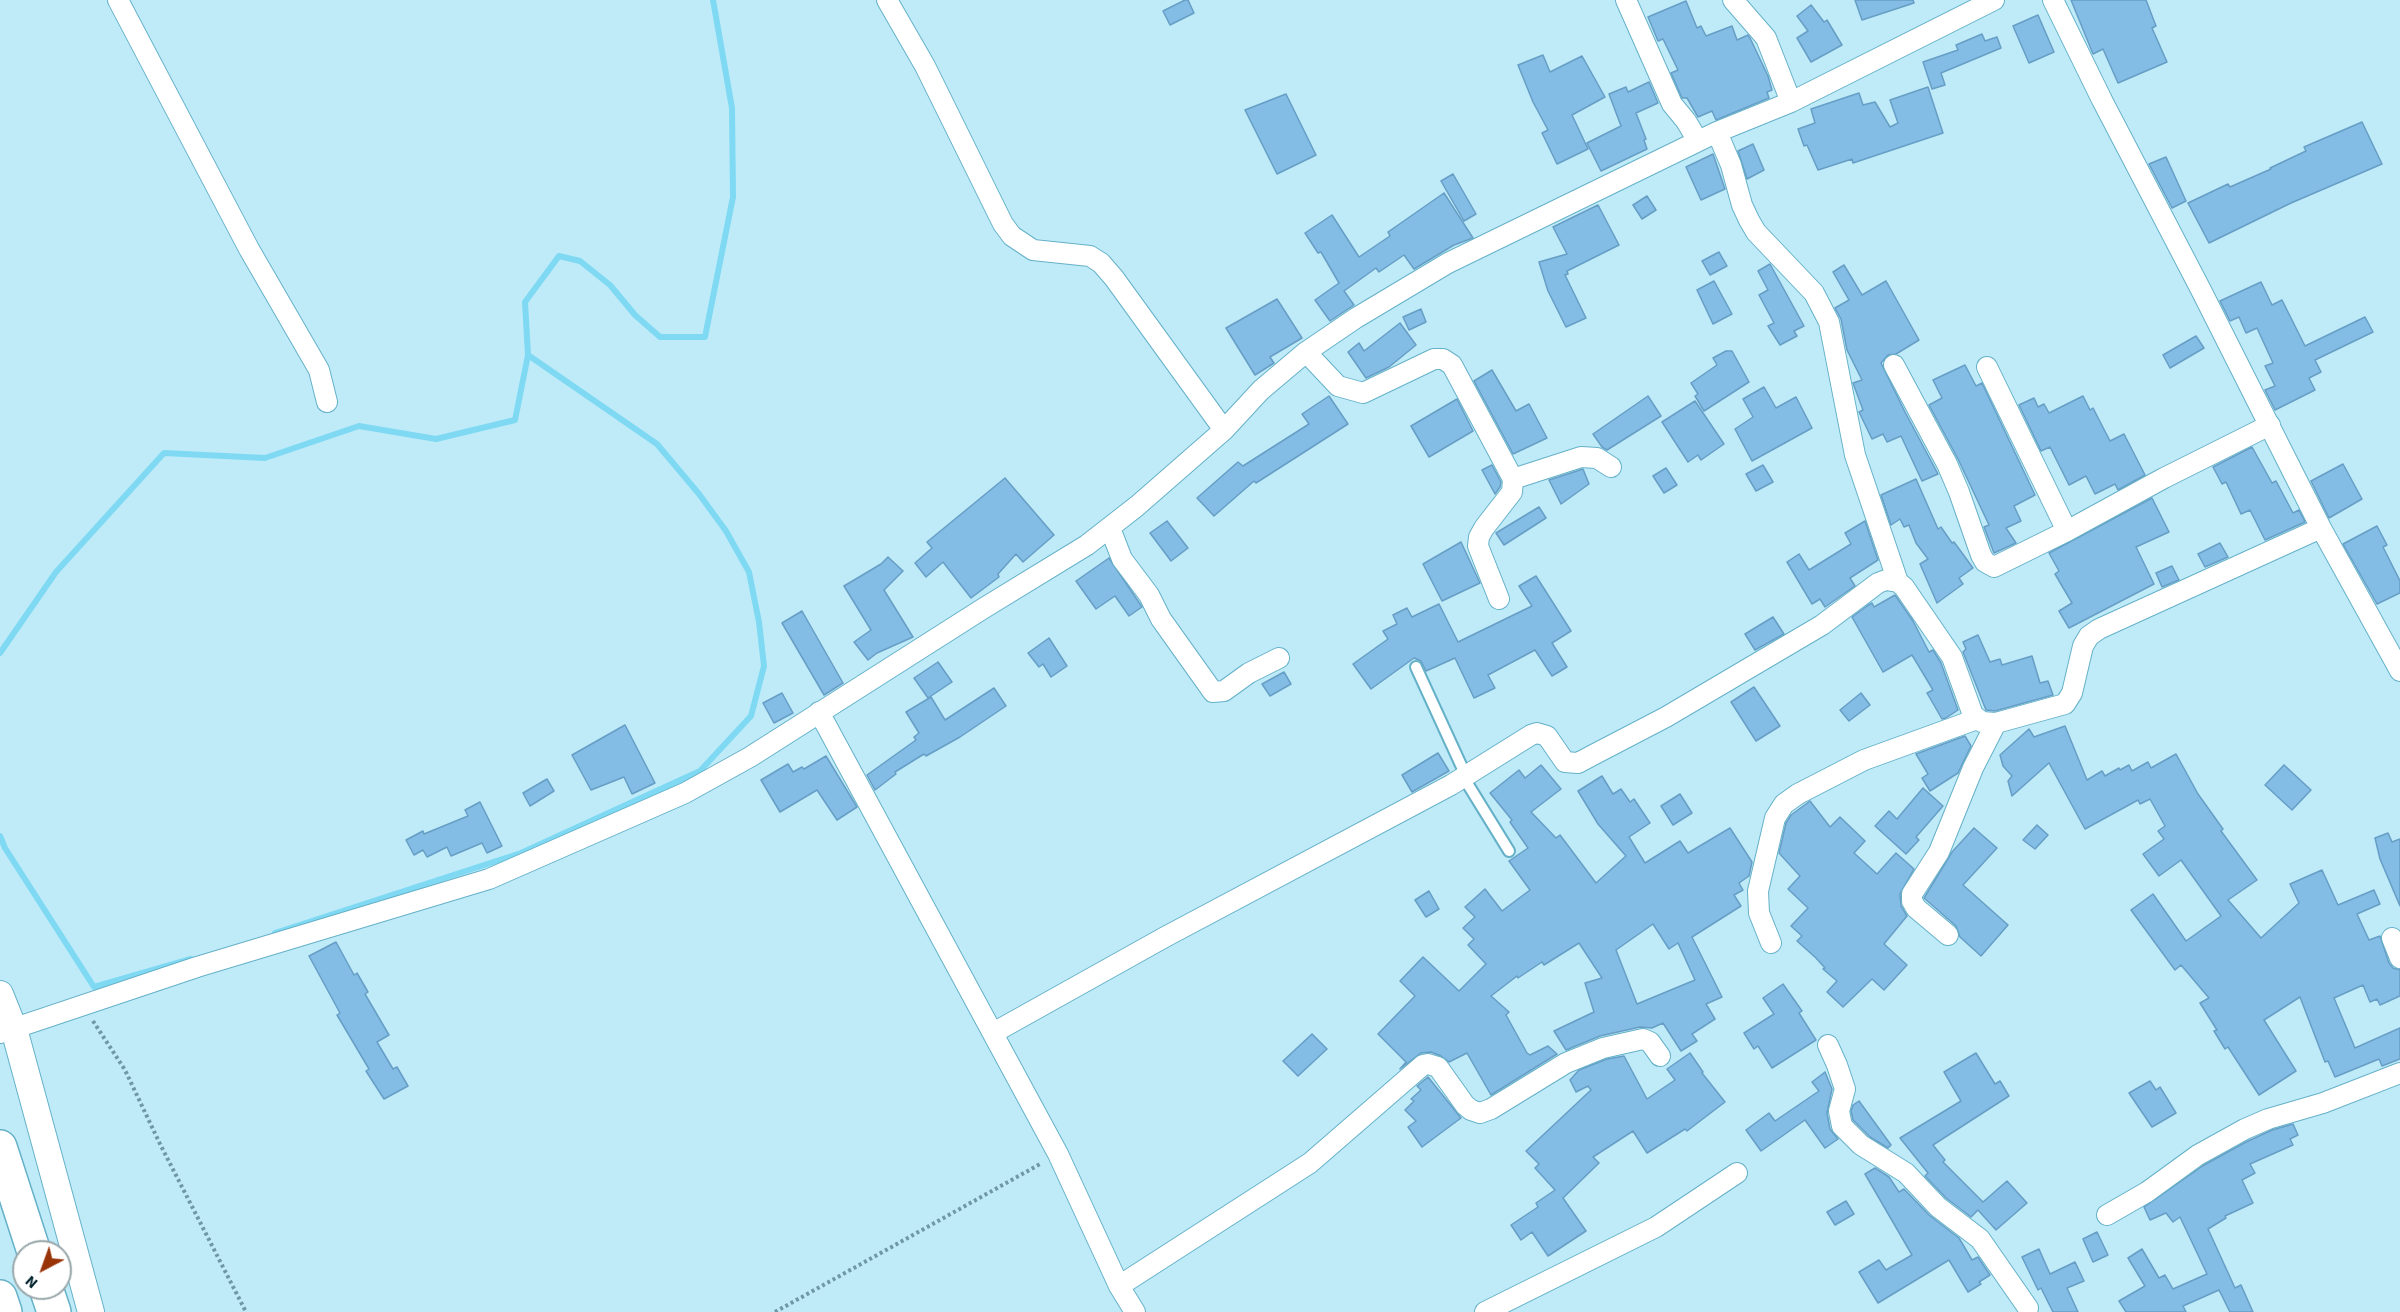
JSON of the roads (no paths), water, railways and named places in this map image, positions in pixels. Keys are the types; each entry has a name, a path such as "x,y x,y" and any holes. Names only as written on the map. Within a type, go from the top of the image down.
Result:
{"highway":[{"path":"0,1147 30,1240"},
{"path":"0,1297 5,1312"}],"street":[{"path":"118,0 249,249 319,370 327,402"},
{"path":"887,0 925,66 1003,224 1012,236 1033,250 1090,256 1101,263 1224,430"},
{"path":"1626,0 1672,104 1698,141"},
{"path":"1732,0 1766,38 1791,102"},
{"path":"7,1031 197,967 489,879 685,793 750,757 1087,545 1224,430 1261,390 1306,352 1356,318 1448,263 1717,132 1791,102 1994,0"},
{"path":"2053,0 2321,528 2395,650 2400,671"},
{"path":"1717,132 1731,165 1742,205 1756,232 1814,293 1829,322 1855,454 1898,582 1952,657 1973,715 1986,721"},
{"path":"1306,352 1338,386 1363,393 1434,359 1448,361 1458,372 1514,480 1512,492 1479,537 1478,546 1499,599"},
{"path":"1894,365 1947,464 1985,562 1994,567 2000,566 2164,478 2270,425"},
{"path":"1987,367 2067,531"},
{"path":"1514,480 1581,457 1597,458 1611,467"},
{"path":"1110,528 1122,559 1149,595 1161,619 1213,692 1224,691 1249,673 1279,658"},
{"path":"1771,943 1759,913 1758,891 1775,818 1784,804 1798,794 1864,760 1986,721 2065,704 2072,693 2083,646 2089,636 2099,629 2321,528"},
{"path":"993,1034 1165,937 1465,777 1537,733 1547,736 1565,762 1578,763 1665,717 1822,624 1878,583 1886,580 1898,582"},
{"path":"819,712 1058,1154 1119,1286 1135,1312"},
{"path":"1948,935 1916,908 1912,894 1939,852 1973,768 1986,721"},
{"path":"2392,938 2400,958"},
{"path":"0,994 7,1031 91,1312"},
{"path":"1119,1286 1310,1164 1423,1065 1438,1067 1465,1105 1480,1113 1491,1109 1546,1074 1603,1048 1642,1039 1650,1042 1660,1056"},
{"path":"1828,1045 1838,1065 1845,1089 1839,1111 1842,1126 1862,1145 1906,1173 1938,1207 1980,1239 2028,1311"},
{"path":"2107,1215 2147,1192 2198,1155 2245,1129 2400,1073"},
{"path":"1485,1312 1656,1227 1737,1173"}],"lane":[{"path":"1416,667 1465,777 1509,851"}],"waterway":[{"path":"0,653 56,572 164,453 265,458 359,426 436,439 515,420 528,355 525,302 559,256 580,261 610,285 635,315 660,337 705,337 733,197 732,108 713,0"},
{"path":"275,933 521,853 700,771 751,716 764,666 759,622 749,572 726,531 699,494 657,444 528,355"},
{"path":"0,836 5,848 94,987 191,959"}]}
